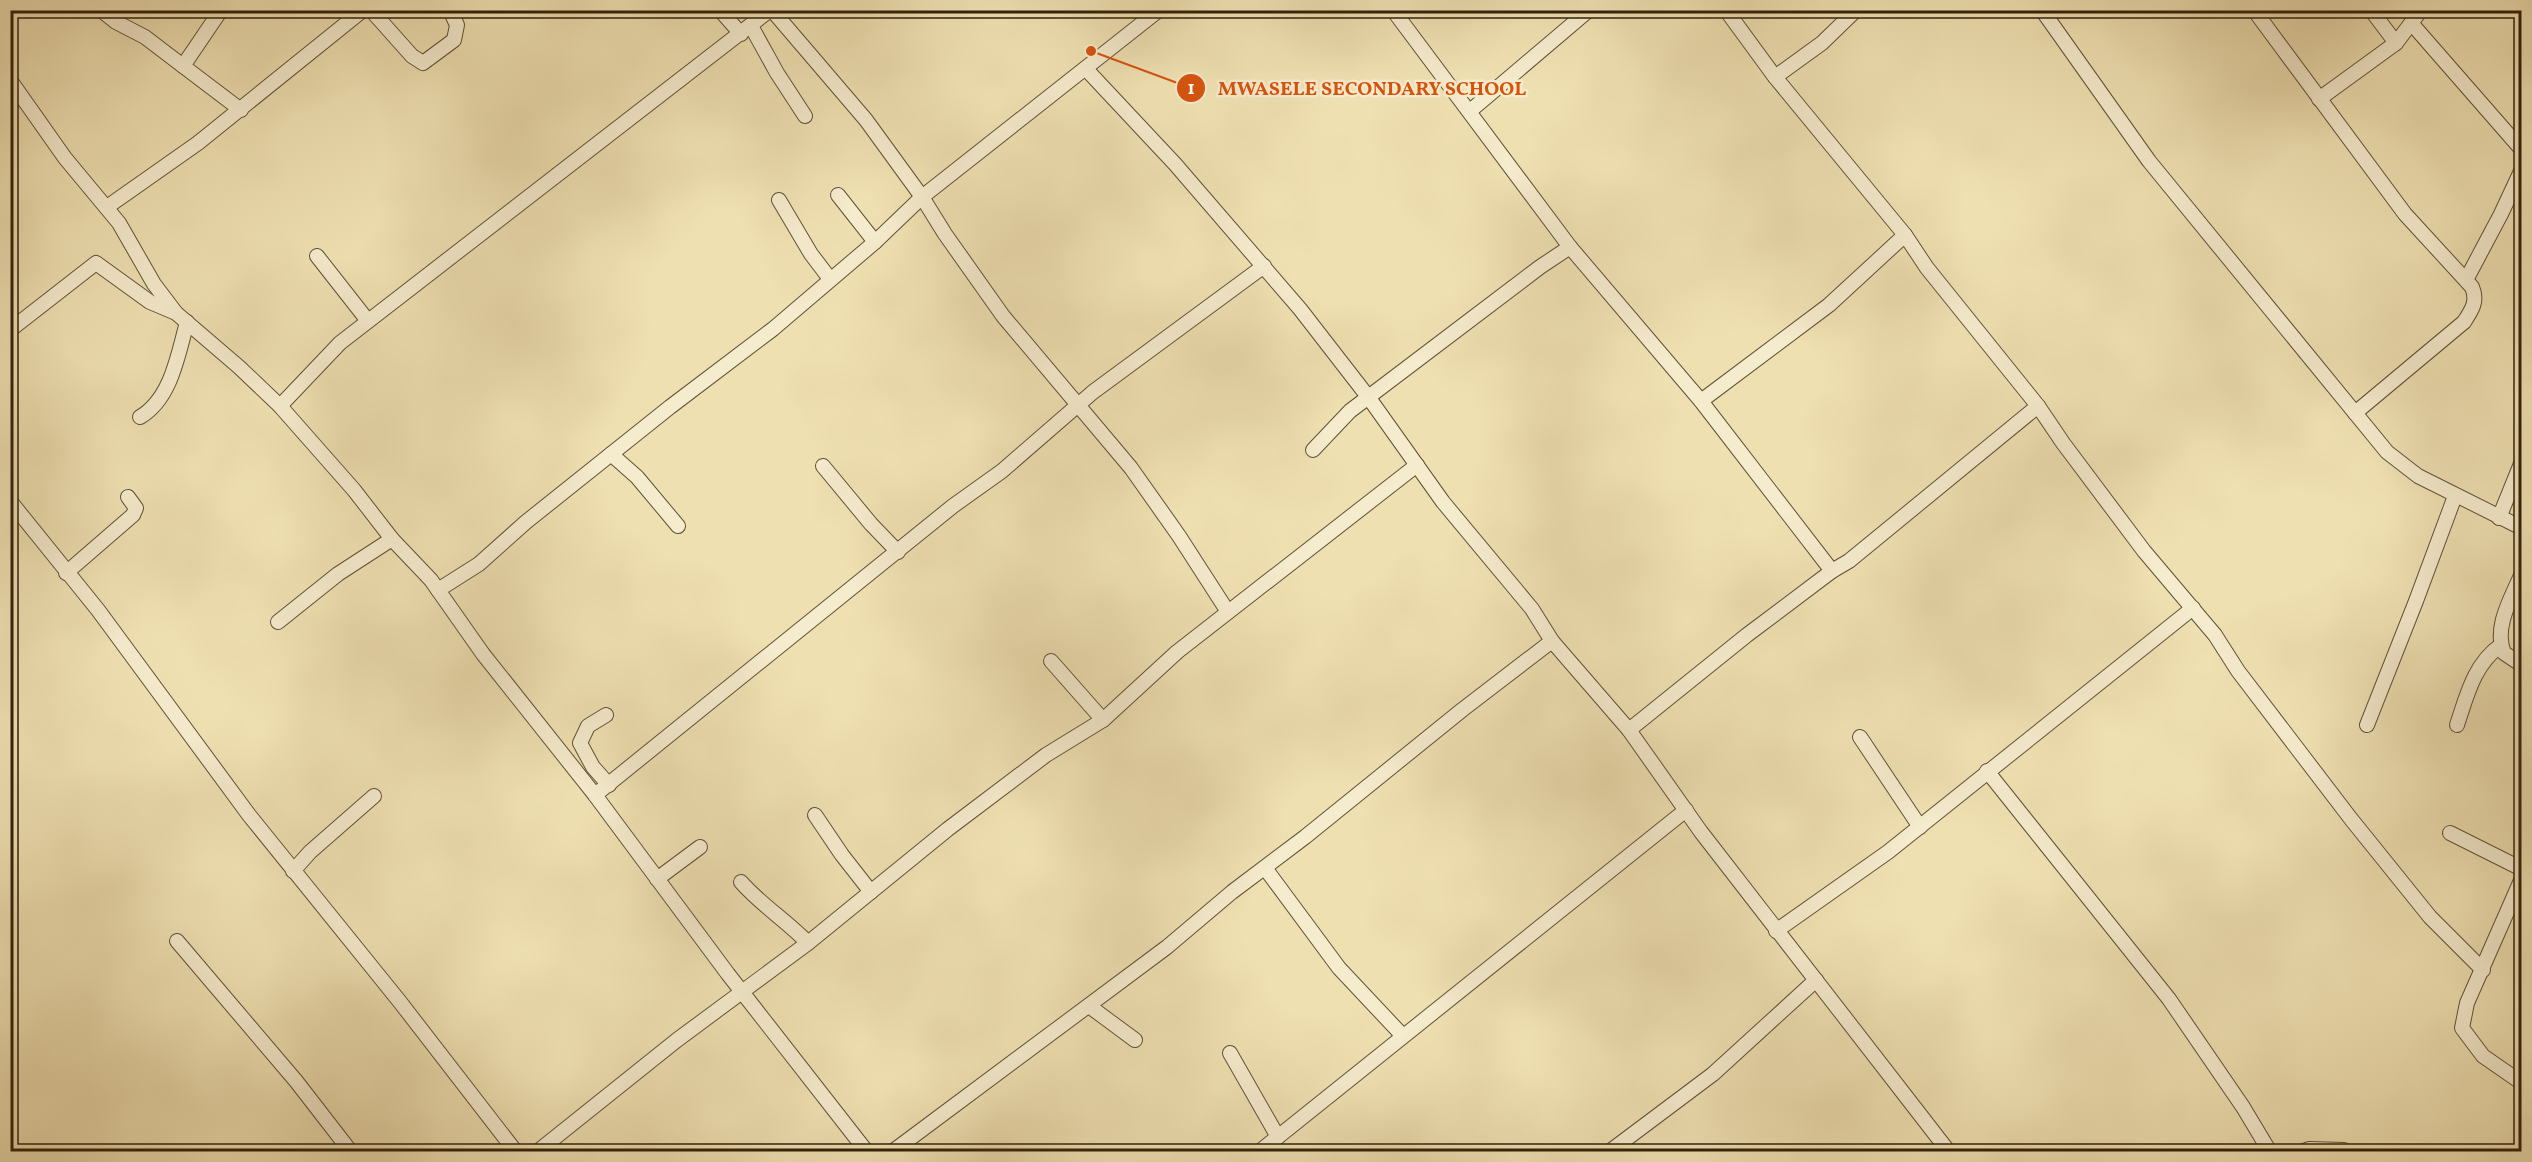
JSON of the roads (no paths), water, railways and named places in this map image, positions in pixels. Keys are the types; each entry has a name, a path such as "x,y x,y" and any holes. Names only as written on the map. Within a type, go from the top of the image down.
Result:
{"street":[{"path":"102,10 116,22 145,37 241,110"},
{"path":"183,66 221,10"},
{"path":"107,207 165,168 241,110 363,11 421,63 454,40 457,25 450,10"},
{"path":"720,10 746,30 806,116"},
{"path":"280,406 340,343 771,10 866,120 1003,316 1131,468 1179,536 1228,612"},
{"path":"438,590 479,564 611,454 773,329 875,242 922,197 1159,10"},
{"path":"1393,10 1570,247 1701,401 1832,571"},
{"path":"1470,111 1589,10"},
{"path":"1726,10 1775,77 1905,235 1927,268 2038,406 2144,551 2215,635 2238,671 2351,819 2430,917 2483,970"},
{"path":"1775,77 1822,43 1856,10"},
{"path":"2042,10 2149,161 2387,452 2402,465 2455,496 2522,528"},
{"path":"2254,10 2405,214 2466,280 2476,295 2473,309 2464,322 2355,413"},
{"path":"2371,10 2396,43"},
{"path":"2319,99 2396,43 2421,10"},
{"path":"2412,24 2522,150"},
{"path":"1086,69 1175,164 1264,266 1369,398 1443,501 1532,609 1552,641 1629,730 1776,931 1949,1152"},
{"path":"10,80 65,158 107,207 154,284 176,313 280,406 438,590 490,663 595,795 742,991 867,1152"},
{"path":"2466,280 2522,169"},
{"path":"838,195 875,242"},
{"path":"778,200 811,254 830,279"},
{"path":"1701,401 1829,305 1905,235"},
{"path":"1313,450 1350,411 1472,317 1570,247"},
{"path":"316,256 368,321"},
{"path":"10,330 96,263 150,302 176,313"},
{"path":"595,795 953,506 1002,471 1078,404 1264,266"},
{"path":"140,417 154,407 163,395 187,322"},
{"path":"1629,730 1832,571 1849,561 2038,406"},
{"path":"611,454 637,477 678,526"},
{"path":"2499,518 2522,461"},
{"path":"537,1152 677,1040 808,943 948,829 1046,755 1102,720 1177,652 1417,465"},
{"path":"823,466 871,524 898,552"},
{"path":"2367,725 2455,496"},
{"path":"66,573 133,515 136,508 128,497"},
{"path":"10,501 98,610 293,871 400,1002 516,1152"},
{"path":"278,622 338,574 392,539"},
{"path":"2522,573 2501,625 2501,645 2510,658 2522,665"},
{"path":"1776,931 1888,852 2193,608"},
{"path":"892,1152 1089,1006 1552,641"},
{"path":"2457,725 2472,681 2481,664 2501,645"},
{"path":"1051,661 1102,720"},
{"path":"606,714 588,726 580,740 593,767 609,785"},
{"path":"1860,737 1920,827"},
{"path":"1987,771 2169,999 2243,1107 2270,1152"},
{"path":"293,871 310,852 374,796"},
{"path":"1259,1152 1402,1035 1686,810"},
{"path":"815,815 871,892"},
{"path":"2450,833 2522,869"},
{"path":"657,879 699,847"},
{"path":"1265,868 1339,968 1402,1035"},
{"path":"2522,878 2467,1003 2462,1028 2483,1056 2522,1083"},
{"path":"741,882 759,902 791,926 808,943"},
{"path":"177,941 296,1081 351,1152"},
{"path":"1609,1152 1713,1074 1816,980"},
{"path":"1089,1006 1135,1040"},
{"path":"1230,1053 1278,1137"},
{"path":"2301,1152 2309,1149 2344,1150"}],"place":[{"name":"MWASELE SECONDARY SCHOOL","path":"1091,51"}]}
